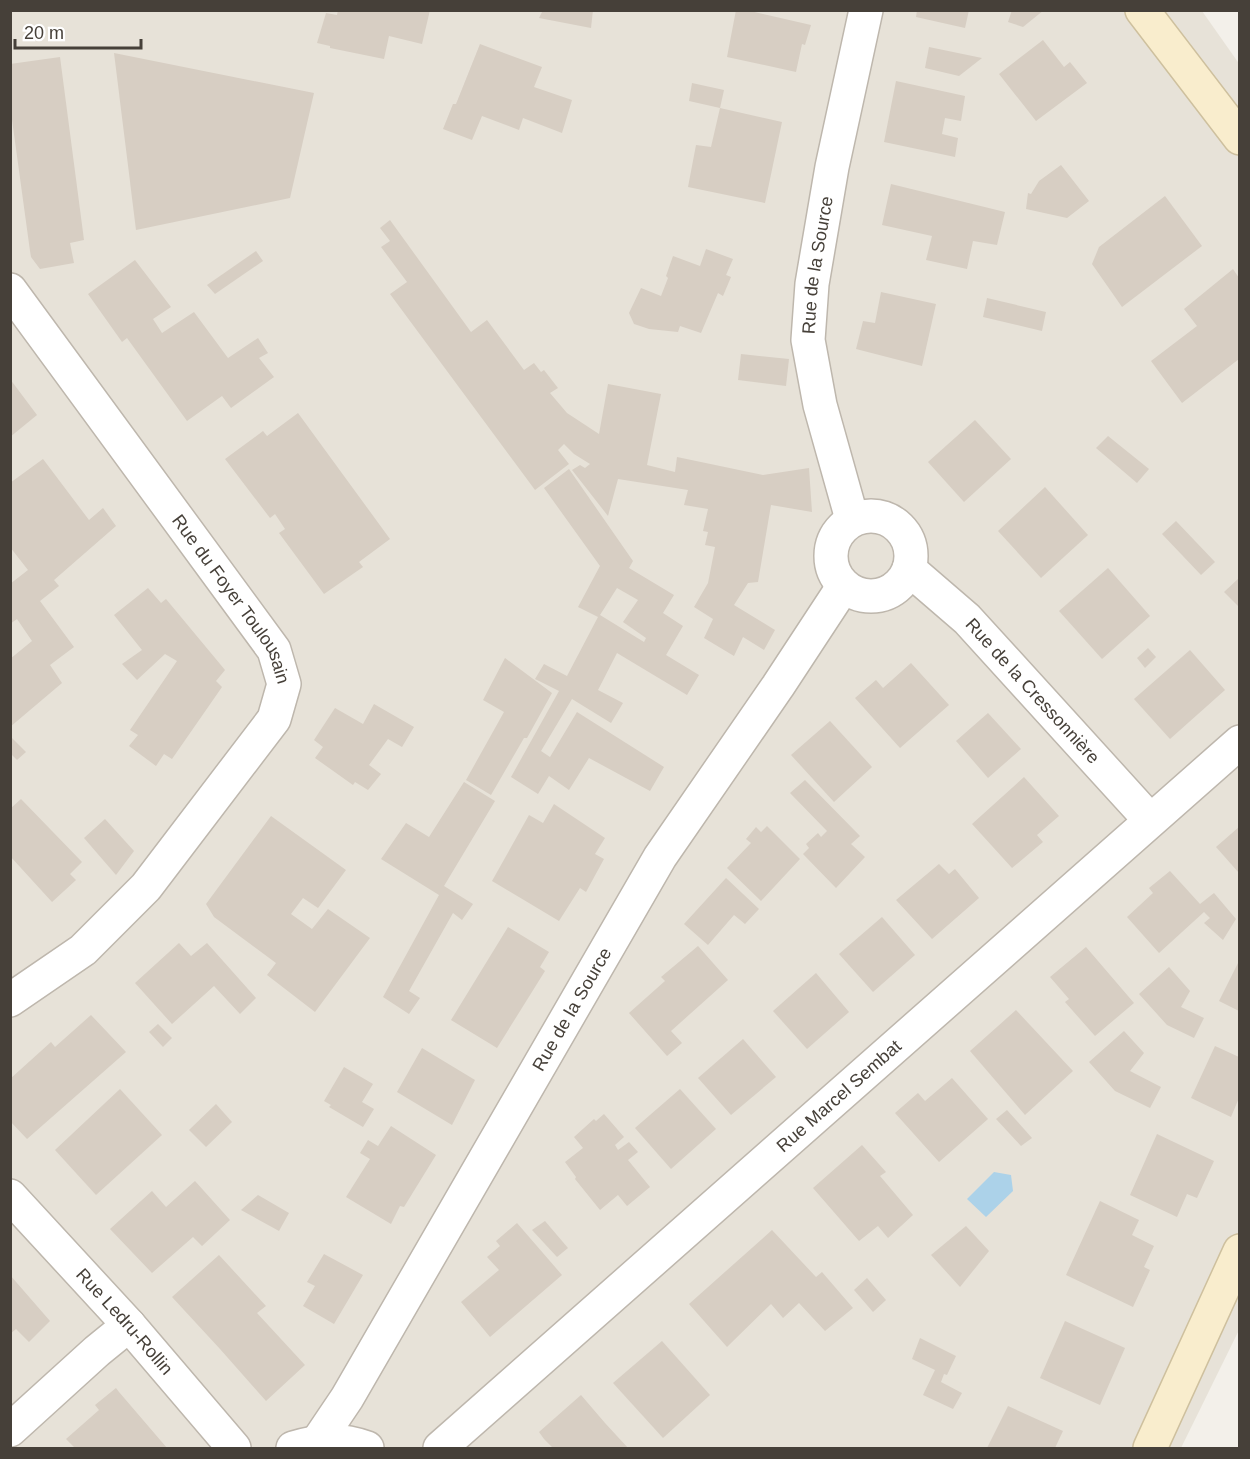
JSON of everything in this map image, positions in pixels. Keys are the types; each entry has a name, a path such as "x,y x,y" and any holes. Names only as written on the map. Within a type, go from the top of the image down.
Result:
{"street":[{"name":"Rue de la Source","path":"852,519 820,405 808,340 812,284 832,167 866,10"},
{"path":"1142,10 1239,138"},
{"name":"Rue du Foyer Toulousain","path":"10,290 274,650 284,684 274,719 146,887 83,950 10,1000"},
{"path":"870,515 884,517 903,531 909,543 911,557 909,569 902,582 891,591 878,596 856,594 843,587 834,573 830,559 833,539 852,519 870,515"},
{"name":"Rue de la Cressonnière","path":"909,569 968,619 1150,820"},
{"name":"Rue de la Source","path":"306,1445 347,1398 660,857 843,587"},
{"name":"Rue Marcel Sembat","path":"440,1449 1239,742"},
{"name":"Rue Ledru-Rollin","path":"10,1196 129,1325 234,1449"},
{"path":"1150,1449 1239,1251"},
{"path":"10,1430 129,1325"},
{"path":"306,1445 352,1442 368,1449"}],"shaded area":[{"path":"10,11 1202,11 1240,65 1240,1328 1181,1448 11,1448"}],"water":[{"path":"994,1172 1011,1175 1013,1191 986,1217 967,1199"}],"building":[{"path":"338,10 430,10 422,44 389,36 384,59 330,48 330,46 317,43 326,13 337,15"},
{"path":"543,10 593,10 591,28 539,18"},
{"path":"736,10 746,10 811,25 805,45 802,44 796,72 727,57"},
{"path":"917,10 969,10 965,28 916,17"},
{"path":"1012,10 1044,10 1023,27 1008,22"},
{"path":"1043,40 1064,67 1070,62 1087,83 1036,121 999,74"},
{"path":"480,44 542,67 534,87 572,100 562,133 523,118 519,130 482,116 472,140 443,129 453,104 456,104"},
{"path":"929,47 982,58 959,76 925,68"},
{"path":"114,53 314,93 290,198 136,230"},
{"path":"60,57 84,240 70,243 74,263 40,269 31,257 30,251 10,105 10,64"},
{"path":"896,81 965,96 961,121 945,118 942,134 958,138 955,157 884,142"},
{"path":"692,83 724,90 720,108 689,101"},
{"path":"720,108 782,122 765,203 688,187 696,145 711,147"},
{"path":"1061,165 1089,201 1067,218 1026,209 1028,193 1031,194 1039,181"},
{"path":"891,184 1005,212 997,245 973,241 967,269 926,260 932,236 882,225"},
{"path":"1165,196 1202,246 1122,307 1092,264 1099,247"},
{"path":"390,220 471,332 487,320 524,370 534,363 541,372 544,370 558,388 550,393 567,413 599,434 608,384 661,394 647,465 675,472 677,457 763,475 809,468 812,512 771,505 758,582 748,583 734,605 775,630 764,650 743,637 734,656 704,638 713,619 694,607 708,583 715,547 705,545 708,532 703,531 708,509 684,505 688,490 618,479 608,516 572,470 580,465 585,468 590,464 574,454 564,444 558,450 569,464 535,490 390,294 407,282 381,247 390,241 380,228"},
{"path":"706,249 733,259 726,275 731,277 723,296 718,293 701,333 680,326 678,332 649,329 634,324 629,313 641,288 661,296 673,256 700,266"},
{"path":"256,251 263,261 215,294 207,285"},
{"path":"135,260 171,307 153,319 162,333 194,312 228,358 258,338 268,353 259,358 274,377 231,408 222,396 187,421 127,338 122,342 88,294"},
{"path":"1233,269 1239,278 1239,359 1182,403 1151,361 1197,326 1184,309"},
{"path":"881,292 936,304 922,366 856,349 863,321 875,323"},
{"path":"987,298 1046,312 1042,331 983,317"},
{"path":"741,354 789,359 786,386 738,380"},
{"path":"10,379 37,415 10,437"},
{"path":"298,413 390,539 359,562 363,567 324,594 279,533 285,529 275,514 270,518 225,459 263,431 267,436"},
{"path":"975,420 1011,459 964,502 928,462"},
{"path":"1108,436 1149,469 1137,483 1096,448"},
{"path":"43,459 89,520 103,508 116,526 54,580 59,586 40,601 74,647 50,665 62,683 10,727 10,659 32,641 17,619 10,624 10,584 28,570 10,547 10,483"},
{"path":"569,469 633,561 629,568 674,595 663,613 683,626 666,655 699,675 687,695 617,653 598,690 623,703 611,723 572,699 541,751 550,757 577,712 664,767 650,791 589,758 569,790 549,776 538,794 511,777 559,691 535,679 544,664 567,676 598,617 578,607 600,566 544,488","holes":["617,588 638,600 623,622 646,638 644,642 600,615"]},
{"path":"1045,487 1088,535 1041,578 998,531"},
{"path":"1176,521 1215,562 1201,575 1162,534"},
{"path":"1108,568 1150,616 1102,659 1059,611"},
{"path":"1239,578 1239,607 1224,592"},
{"path":"148,588 161,603 166,599 225,670 216,681 222,687 172,759 164,754 156,766 129,746 138,735 130,730 177,661 165,654 137,680 122,664 142,650 114,615"},
{"path":"1148,648 1156,657 1145,668 1137,658"},
{"path":"1190,650 1225,690 1170,739 1134,699"},
{"path":"505,658 552,693 491,795 466,780 504,712 483,700"},
{"path":"911,663 949,705 900,748 855,698 876,680 883,688"},
{"path":"374,704 414,727 402,747 388,739 369,765 381,774 368,790 355,782 353,785 315,758 323,747 314,740 335,708 363,724"},
{"path":"988,713 1021,749 988,778 956,741"},
{"path":"830,721 872,767 834,802 791,755"},
{"path":"12,738 26,752 17,760 10,753"},
{"path":"1024,777 1059,816 1037,835 1043,842 1012,868 972,824"},
{"path":"805,780 860,836 851,844 865,857 836,888 803,854 809,848 806,844 818,833 821,837 827,831 790,793"},
{"path":"464,782 495,801 444,886 473,904 462,920 453,913 409,991 420,998 409,1014 383,997 439,895 381,859 406,823 429,837"},
{"path":"21,799 82,862 70,874 76,880 52,902 10,856 10,809"},
{"path":"554,804 605,838 595,854 604,859 586,892 580,888 559,921 492,881 529,815 543,823"},
{"path":"271,816 346,870 318,908 303,898 291,914 312,929 328,909 370,938 315,1012 267,975 276,963 214,917 206,904"},
{"path":"105,819 134,851 116,875 84,838"},
{"path":"767,826 800,859 761,901 727,868 751,843 746,839 756,827 761,832"},
{"path":"1239,827 1239,873 1216,847"},
{"path":"939,864 949,874 955,869 979,898 932,939 896,900"},
{"path":"1170,871 1200,904 1214,893 1236,919 1223,940 1204,923 1210,918 1204,912 1159,953 1127,917 1153,893 1149,888"},
{"path":"726,878 759,909 745,924 734,915 708,945 684,924"},
{"path":"882,917 915,955 873,992 839,954"},
{"path":"508,927 549,952 540,967 545,971 497,1048 451,1020"},
{"path":"179,943 191,956 207,943 256,998 240,1014 214,986 172,1024 135,983"},
{"path":"698,946 728,980 671,1031 682,1043 667,1056 629,1013 665,981 661,977"},
{"path":"1086,947 1134,1003 1095,1036 1065,1002 1069,999 1050,977"},
{"path":"1239,961 1239,1011 1219,1001"},
{"path":"1169,967 1190,991 1181,1007 1204,1018 1194,1038 1167,1025 1139,994"},
{"path":"816,973 849,1012 807,1049 773,1011"},
{"path":"1016,1010 1073,1071 1025,1115 970,1051"},
{"path":"91,1015 126,1052 27,1139 10,1121 10,1079 51,1042 55,1047"},
{"path":"158,1024 172,1038 163,1047 149,1032"},
{"path":"1124,1031 1144,1053 1130,1071 1161,1087 1150,1108 1115,1091 1089,1062"},
{"path":"743,1039 776,1077 731,1115 698,1078"},
{"path":"1215,1046 1239,1057 1239,1098 1231,1117 1191,1098"},
{"path":"422,1048 475,1080 452,1125 397,1092"},
{"path":"344,1067 373,1084 362,1102 374,1109 363,1127 329,1107 331,1105 324,1101"},
{"path":"952,1078 988,1119 939,1162 895,1113 918,1093 925,1101"},
{"path":"120,1089 162,1135 96,1195 55,1150"},
{"path":"680,1089 716,1129 671,1169 635,1128"},
{"path":"216,1104 232,1122 206,1147 189,1130"},
{"path":"1007,1110 1032,1138 1021,1146 996,1119"},
{"path":"604,1114 624,1137 615,1145 618,1150 629,1142 638,1152 628,1160 650,1187 627,1206 618,1195 600,1210 575,1179 576,1177 565,1162 583,1148 574,1137 594,1119 596,1121"},
{"path":"391,1126 436,1155 404,1207 400,1206 391,1224 346,1197 370,1159 360,1153 368,1140 378,1146"},
{"path":"1157,1134 1214,1161 1197,1198 1187,1194 1177,1217 1130,1195"},
{"path":"862,1145 886,1172 880,1176 913,1215 888,1238 878,1226 859,1241 813,1188"},
{"path":"195,1181 230,1220 202,1246 193,1237 152,1273 110,1229 152,1191 166,1207"},
{"path":"258,1195 289,1213 279,1231 241,1210"},
{"path":"1100,1201 1139,1220 1132,1235 1154,1246 1144,1267 1150,1270 1133,1307 1066,1275"},
{"path":"545,1221 568,1248 557,1257 532,1230"},
{"path":"517,1223 562,1275 490,1337 461,1302 499,1270 487,1257 500,1246 496,1241"},
{"path":"966,1226 989,1251 960,1287 931,1255"},
{"path":"772,1230 816,1277 822,1272 853,1308 825,1331 799,1303 783,1318 771,1304 727,1347 689,1304"},
{"path":"324,1254 363,1275 334,1324 303,1306 315,1286 307,1282"},
{"path":"219,1255 266,1306 257,1313 305,1365 266,1401 172,1297"},
{"path":"10,1275 50,1321 29,1342 16,1329 10,1334"},
{"path":"867,1278 886,1300 873,1312 854,1290"},
{"path":"1065,1321 1125,1348 1100,1405 1040,1378"},
{"path":"920,1338 956,1356 941,1382 962,1393 953,1409 923,1395 935,1370 912,1359"},
{"path":"662,1341 710,1395 663,1438 613,1383"},
{"path":"116,1388 167,1448 75,1448 66,1439 99,1410 95,1405"},
{"path":"581,1395 628,1448 553,1448 544,1439 539,1432"},
{"path":"1008,1406 1063,1431 1055,1448 987,1448"}]}
